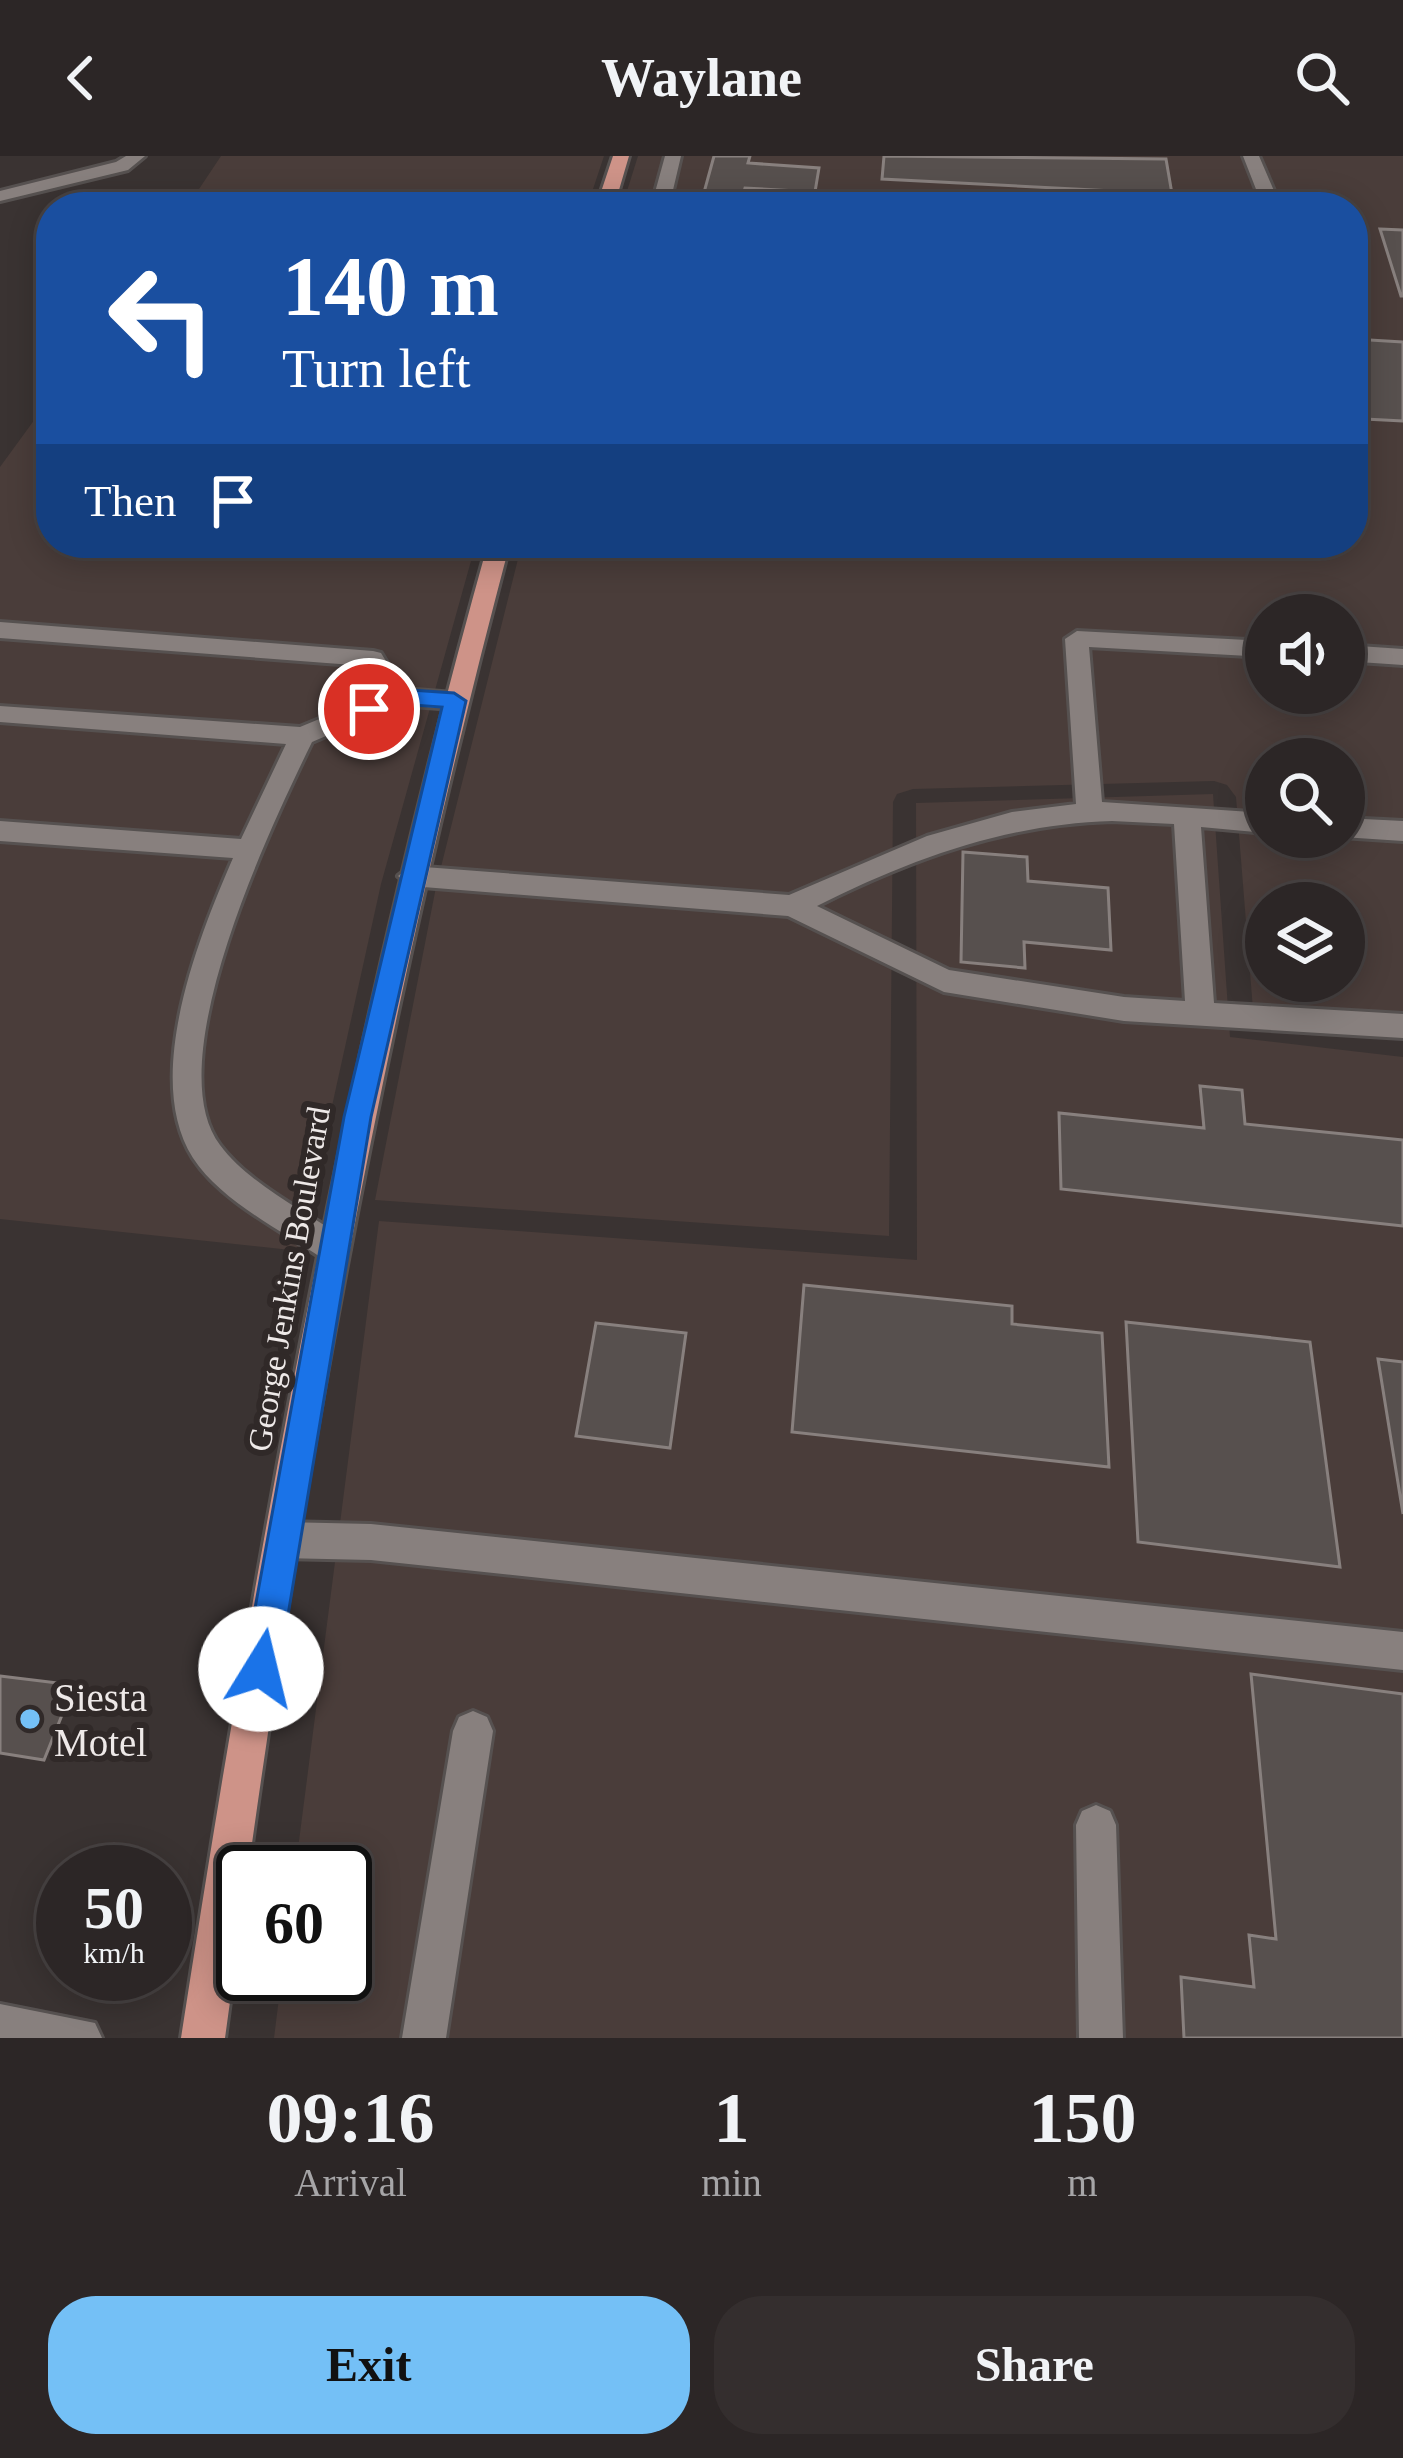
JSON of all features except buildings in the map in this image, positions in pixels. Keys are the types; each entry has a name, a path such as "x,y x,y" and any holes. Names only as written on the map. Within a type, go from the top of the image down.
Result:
{"main road":[{"path":"609,192 621,156"},
{"name":"George Jenkins Boulevard","path":"203,2038 282,1540 358,1117 411,876 495,558"}],"street":[{"path":"0,196 122,166 137,156"},
{"path":"664,192 673,156"},
{"path":"1251,156 1266,192"},
{"path":"0,630 374,659 396,697"},
{"path":"1090,812 1077,639 1245,648"},
{"path":"1365,654 1403,657"},
{"path":"0,714 302,736 396,697 454,701"},
{"path":"302,736 245,849 211,951 192,1026 189,1106 203,1149 274,1208 334,1249"},
{"path":"792,906 866,868 967,832 1090,812 1245,822"},
{"path":"1187,818 1201,1014"},
{"path":"1365,829 1403,831"},
{"path":"0,831 245,849"},
{"path":"411,876 792,906 944,982 1124,1009 1403,1026"},
{"path":"282,1540 371,1542 1403,1651"},
{"path":"424,2038 473,1731"},
{"path":"1096,1825 1101,2038"},
{"path":"0,2026 80,2038"}],"shaded area":[{"path":"221,156 604,156 592,192 197,192"},
{"path":"638,156 1403,156 1403,1039 1254,1022 1252,1002 1365,1002 1365,882 1245,882 1245,910 1236,797 1227,785 1214,781 913,789 897,794 893,802 889,1236 375,1200 436,887 518,558 1368,558 1368,192 627,192"},
{"path":"36,418 36,558 472,558 381,884 300,1251 0,1219 0,467"},
{"path":"1213,794 1230,1037 1403,1057 1403,2038 274,2038 279,2001 372,2001 372,1845 298,1845 379,1221 917,1260 916,803"}],"place":[{"name":"Siesta Motel","path":"30,1719"}],"route":[{"path":"261,1669 358,1117 454,701 396,697 369,709"}]}
